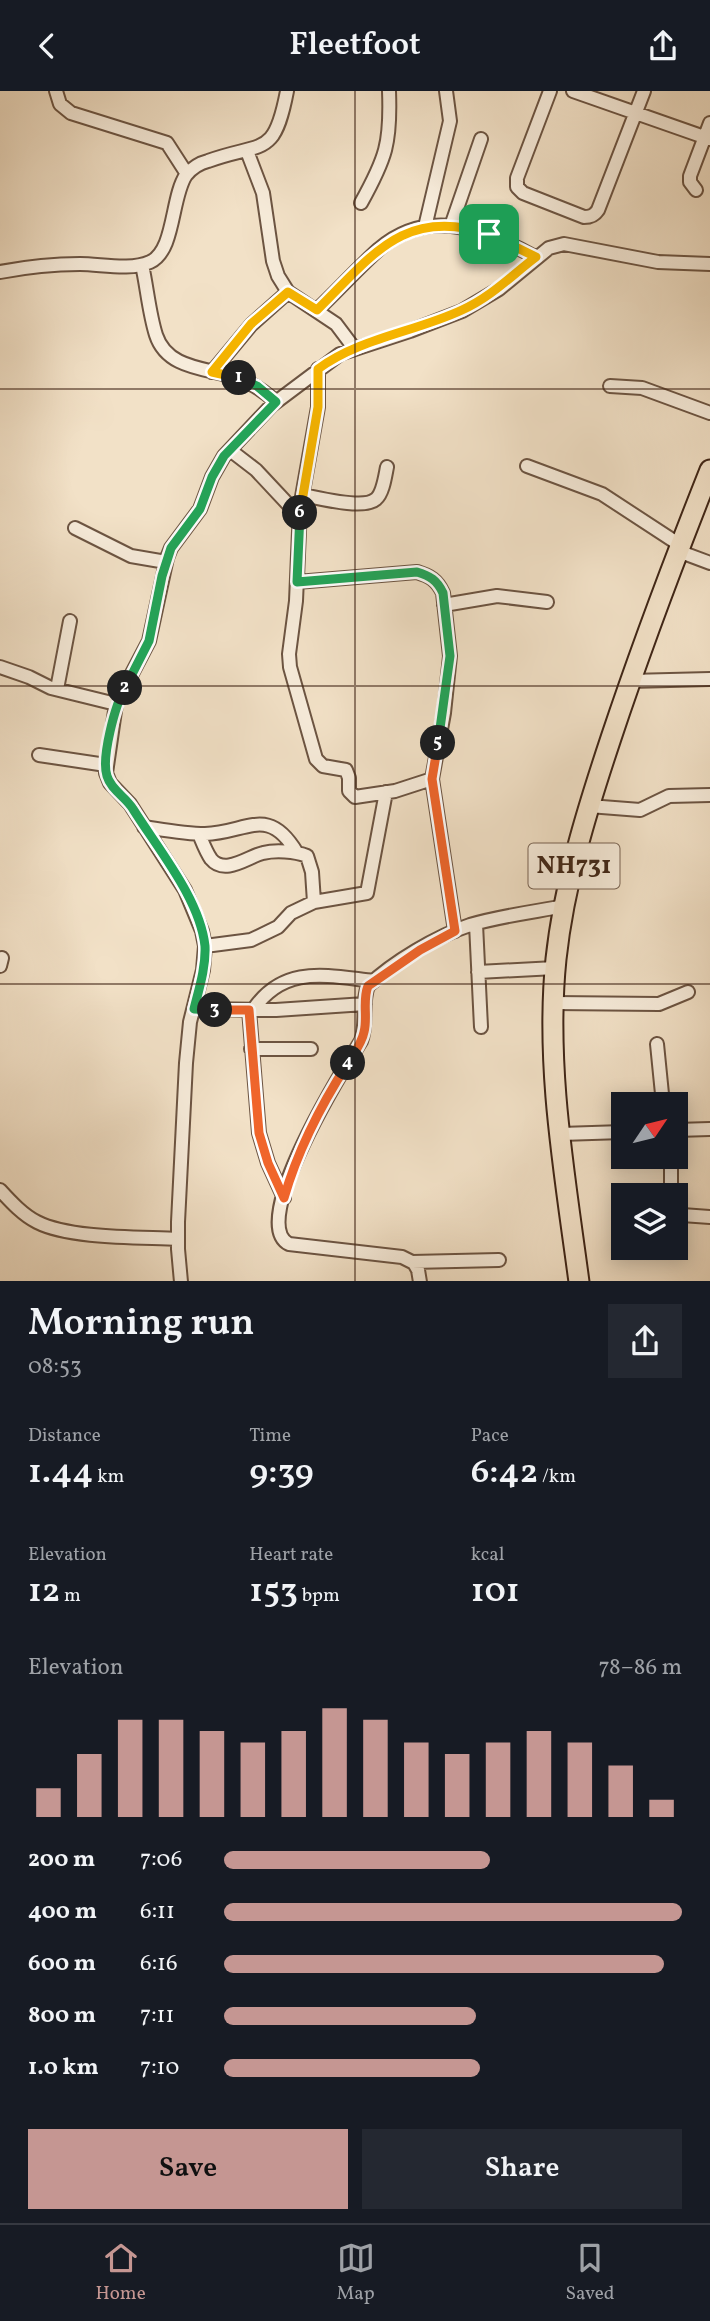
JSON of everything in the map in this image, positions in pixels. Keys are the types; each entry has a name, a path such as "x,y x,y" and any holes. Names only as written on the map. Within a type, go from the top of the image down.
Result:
{"highway":[{"name":"NH731","path":"579,1281 554,1057 555,968 565,907 589,806 630,681 710,470"}],"street":[{"path":"56,91 60,104 71,113 167,143 187,174"},
{"path":"0,272 26,267 78,264 142,265 151,262 162,251 187,174 204,162 255,149 273,136 283,115 287,91"},
{"path":"361,203 387,146 389,91"},
{"path":"425,227 450,121 446,91"},
{"path":"550,91 517,178 517,187 523,193 584,217 593,216 598,211 644,91"},
{"path":"573,91 707,138"},
{"path":"696,190 690,182 690,176 707,138 710,123"},
{"path":"451,226 481,139"},
{"path":"247,151 262,193 278,277 288,292 336,324 354,348"},
{"path":"317,310 380,248 393,239 425,227 469,228 489,234 536,257"},
{"path":"181,1281 178,1239 186,1063 205,946 194,910 184,890 130,804 110,783 106,773 116,704 149,641 171,548 200,509 212,477 230,450 276,402 340,354 410,331 462,310 499,289 549,247 564,244 658,262 710,264"},
{"path":"142,265 156,335 162,348 188,366 233,376 257,386 276,402"},
{"path":"212,372 251,324 288,292"},
{"path":"318,369 318,407 299,516 297,582 289,654 316,759 323,766 345,769 349,778 349,791 355,797 386,792 432,779"},
{"path":"610,386 642,388 710,413"},
{"path":"230,450 256,470 299,516"},
{"path":"527,466 602,494 679,548 710,563"},
{"path":"303,495 366,504 377,499 380,494 387,467"},
{"path":"75,528 131,557 166,562"},
{"path":"297,582 417,572 439,584 443,593 450,656 432,779 455,931"},
{"path":"444,605 497,596 547,602"},
{"path":"57,689 70,621"},
{"path":"0,667 57,689 116,704"},
{"path":"630,681 710,679"},
{"path":"39,755 106,765"},
{"path":"205,946 251,940 278,927 291,913 314,902 367,893 386,792"},
{"path":"589,806 640,810 669,796 710,795"},
{"path":"144,827 199,834 257,824 280,831 297,853"},
{"path":"199,834 210,858 219,864 235,865 269,852 307,856 311,862 314,902"},
{"path":"420,1281 418,1270 412,1262 402,1257 289,1244 283,1241 278,1228 292,1169 314,1119 361,1041 365,1030 365,995 368,986 420,950 455,931 476,924 565,907"},
{"path":"476,924 481,1027"},
{"path":"478,972 555,968"},
{"path":"284,1198 268,1163 259,1133 251,1049 251,1010 269,991 290,979 318,975 374,981"},
{"path":"554,1003 659,1004 688,992"},
{"path":"194,1009 251,1010 365,1004"},
{"path":"657,1044 662,1092"},
{"path":"251,1049 311,1049"},
{"path":"688,1130 710,1129"},
{"path":"561,1134 611,1132"},
{"path":"0,1190 25,1213 49,1227 73,1233 178,1239"},
{"path":"688,1215 710,1217"},
{"path":"412,1262 499,1260"}],"route":[{"path":"444,226 469,228 489,234 536,257 499,289 462,310 410,331 340,354 318,369 318,407 300,508 297,582 417,572 439,584 443,593 450,656 432,779 455,931 420,950 368,986 365,995 365,1030 361,1041 314,1119 292,1169 284,1198 268,1163 259,1133 249,1010 194,1009 203,970 205,946 202,930 184,890 130,804 107,778 106,764 114,712 149,641 162,576 171,548 200,509 216,468 224,456 276,402 247,381 212,372 236,341 288,292 317,310 380,248 407,233 425,227 444,226"}]}
